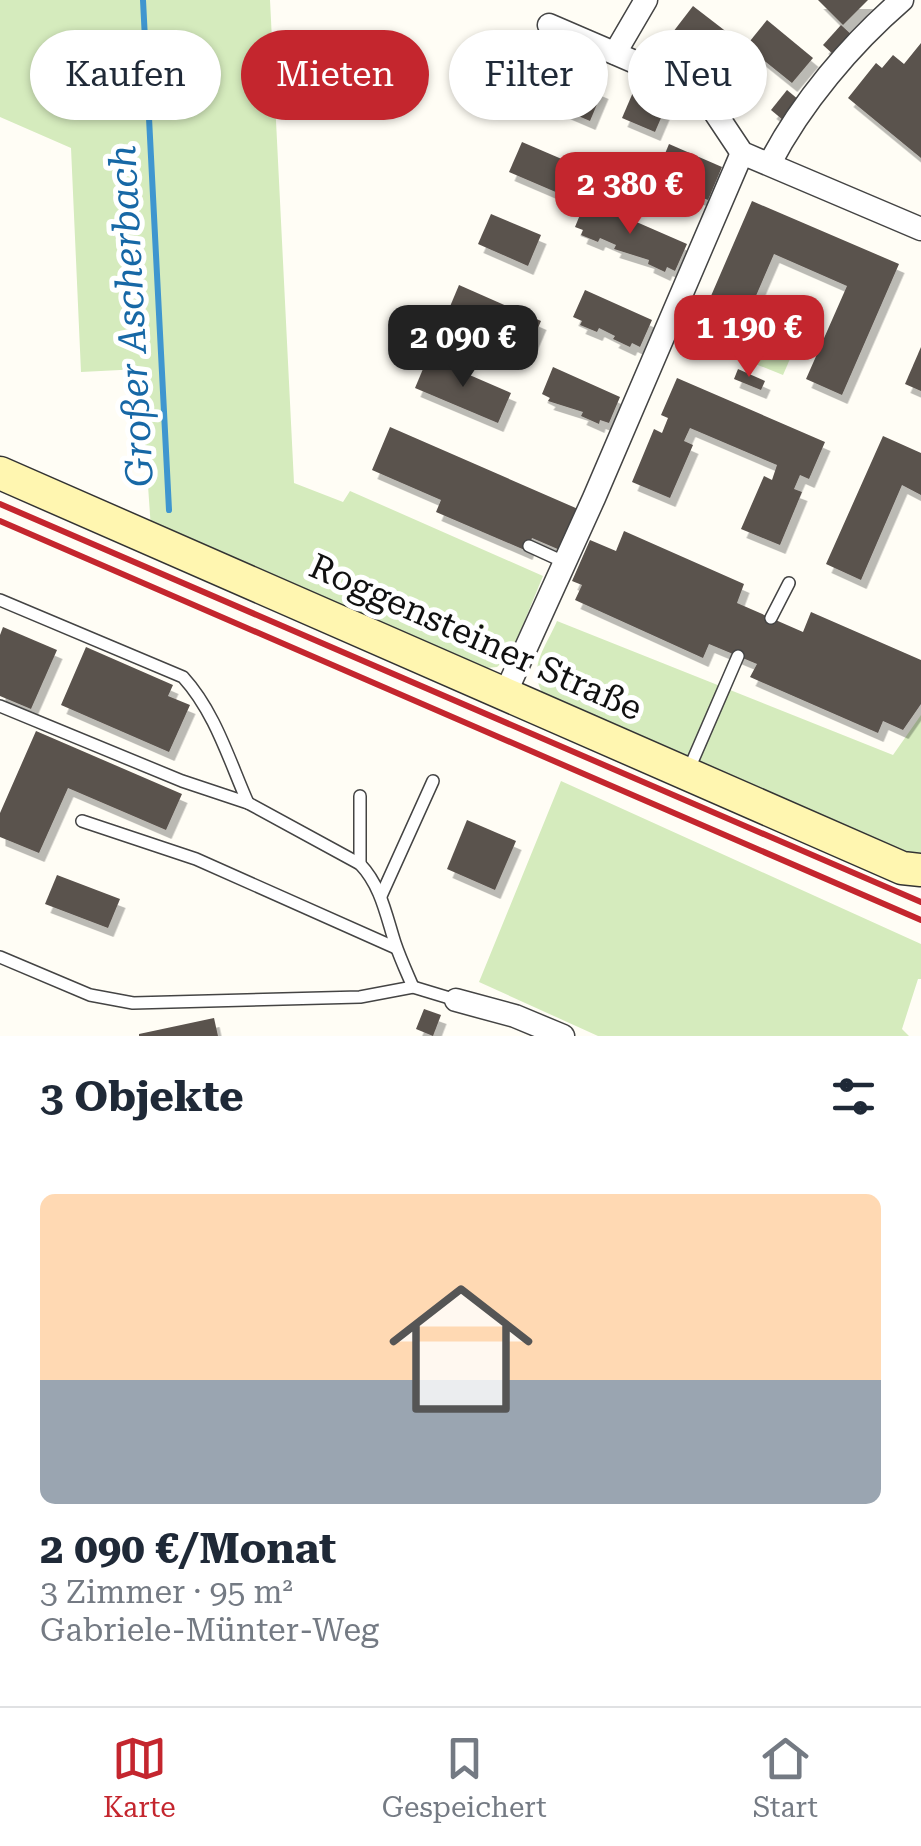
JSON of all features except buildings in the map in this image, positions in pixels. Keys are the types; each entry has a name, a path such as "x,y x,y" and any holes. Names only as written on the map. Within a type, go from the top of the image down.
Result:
{"street":[{"path":"615,53 646,0"},
{"path":"770,162 783,138 836,68 902,0"},
{"path":"549,25 700,90 742,153 921,228"},
{"path":"505,694 742,153"},
{"name":"Roggensteiner Straße","path":"0,473 902,868 921,870"},
{"path":"456,1000 515,1016 563,1036"}],"lane":[{"path":"529,546 564,562"},
{"path":"771,618 789,582"},
{"path":"0,600 183,677 200,696 248,804"},
{"path":"687,773 738,656"},
{"path":"0,706 182,782 248,804 360,864 381,896 396,948 414,988"},
{"path":"381,896 433,781"},
{"path":"360,796 360,864"},
{"path":"82,821 196,859 396,948"},
{"path":"0,957 90,995 132,1003 360,997 414,988 456,1000"}],"green space":[{"path":"0,0 270,0 271,30 241,30 241,120 276,120 294,483 343,502 350,491 543,576 511,654 497,667 476,669 151,529 140,369 81,372 71,148 0,117"},
{"path":"752,336 793,352 783,375 743,359"},
{"path":"557,621 893,755 921,715 921,853 901,851 547,700 537,670"},
{"path":"561,781 921,944 921,979 902,1029 909,1036 598,1036 479,982"}],"waterway":[{"name":"Großer Ascherbach","path":"143,0 169,510"}],"railway":[{"path":"0,504 921,902"},
{"path":"0,521 921,920"}]}
